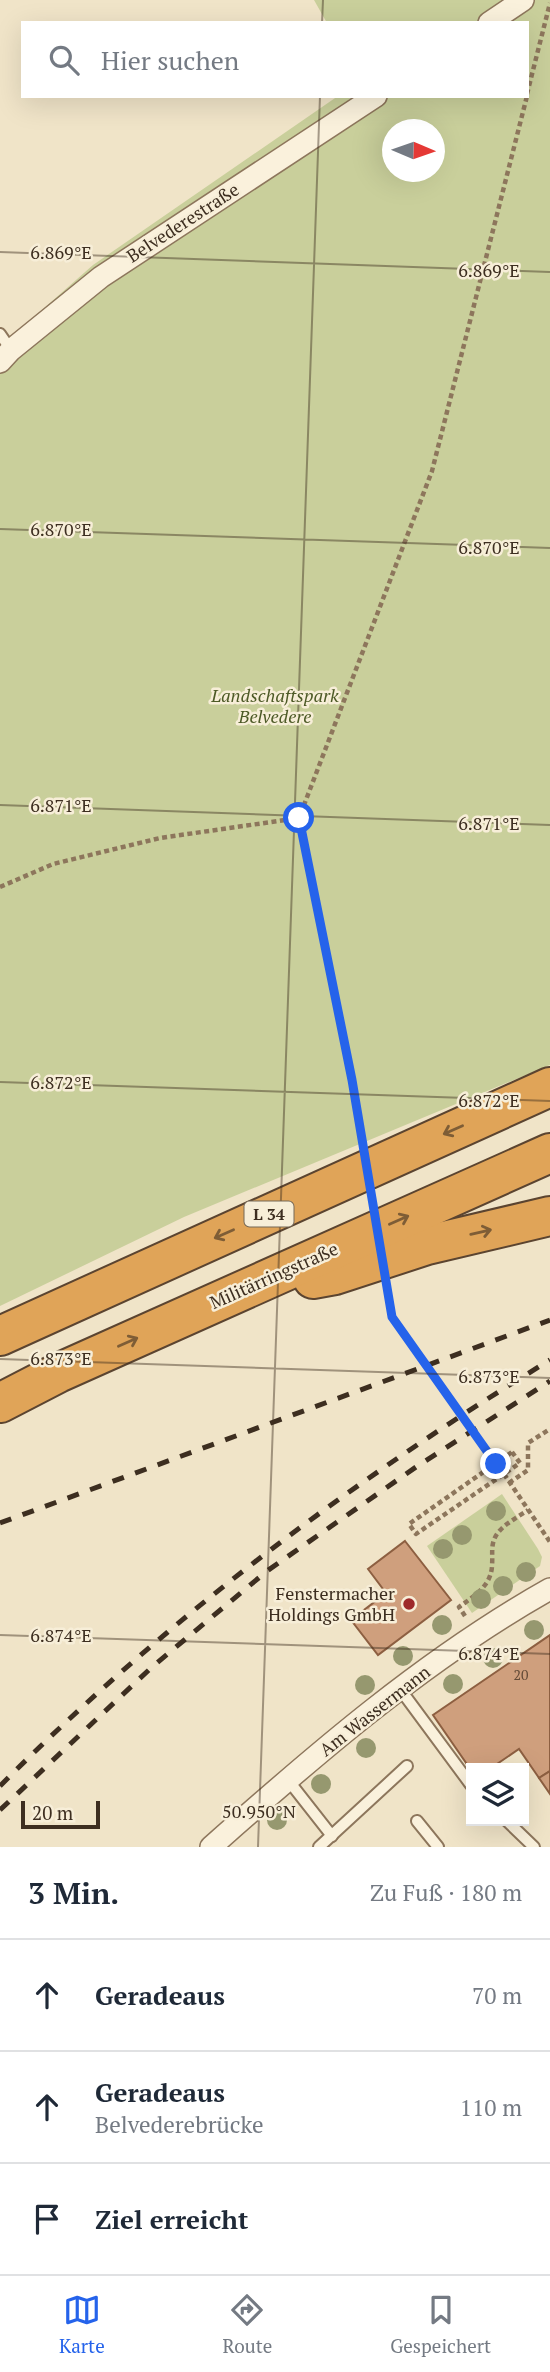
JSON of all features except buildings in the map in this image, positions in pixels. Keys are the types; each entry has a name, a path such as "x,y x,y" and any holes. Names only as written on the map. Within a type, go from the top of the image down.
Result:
{"highway":[{"name":"L 34","path":"0,1336 546,1088"},
{"name":"Militärringstraße","path":"0,1403 58,1373 550,1153"},
{"path":"225,1298 335,1275 427,1245 550,1216"}],"street":[{"path":"492,21 523,0"},
{"name":"Belvederestraße","path":"4,349 102,277 373,98"},
{"name":"Am Wassermann","path":"211,1847 400,1689 502,1616 550,1589"}],"lane":[{"path":"400,1689 466,1778"},
{"path":"319,1847 407,1766"},
{"path":"288,1780 332,1836"},
{"path":"417,1821 438,1847"},
{"path":"512,1826 534,1847"}],"path":[{"path":"529,87 550,3"},
{"path":"496,1464 392,1317 352,1080 299,818 432,471 526,98"},
{"path":"0,887 53,864 160,838 299,818"},
{"path":"509,1483 528,1470 528,1443 550,1429"},
{"path":"512,1452 520,1463 503,1474 416,1534 409,1524 512,1452"},
{"path":"503,1474 550,1542"},
{"path":"466,1602 486,1584 490,1576 492,1545 496,1535 528,1510"}],"green space":[{"name":"Landschaftspark Belvedere","path":"314,0 550,0 550,1065 184,1217 0,1306 0,347 93,265 335,98 529,98 529,21 326,21"},
{"path":"502,1494 538,1549 542,1557 540,1566 472,1613 427,1546"}],"railway":[{"path":"0,1523 550,1320"},
{"path":"0,1786 127,1667 262,1556 403,1454 550,1360"},
{"path":"0,1810 152,1667 267,1571 416,1467 550,1381"}],"place":[{"name":"Fenstermacher Holdings GmbH","path":"409,1604"}],"route":[{"path":"299,818 352,1080 392,1317 496,1464"}]}
